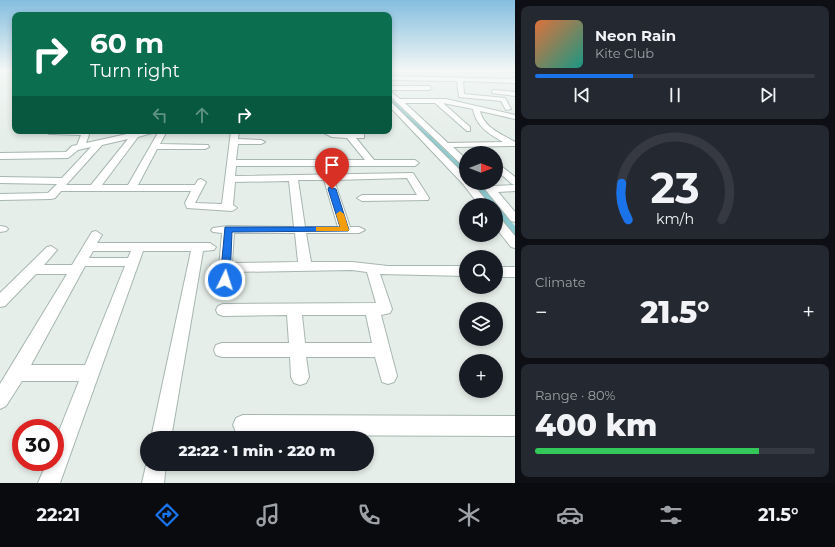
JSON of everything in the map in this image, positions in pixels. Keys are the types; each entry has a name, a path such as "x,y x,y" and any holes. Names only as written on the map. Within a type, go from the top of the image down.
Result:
{"street":[{"path":"392,94 459,157"},
{"path":"462,94 462,96 503,99 512,110"},
{"path":"400,101 446,101 512,110"},
{"path":"437,101 467,130"},
{"path":"392,105 459,176"},
{"path":"479,105 515,117"},
{"path":"479,105 477,116 482,125 514,144"},
{"path":"392,114 401,114"},
{"path":"80,147 84,134"},
{"path":"0,156 68,155 75,148 131,134"},
{"path":"95,187 134,134"},
{"path":"132,187 162,134"},
{"path":"0,180 95,187 200,185 190,203 191,206 230,208 230,179 235,134"},
{"path":"332,134 361,136"},
{"path":"348,134 372,164"},
{"path":"234,141 261,142"},
{"path":"0,197 46,198 51,196 100,142"},
{"path":"502,144 515,153"},
{"path":"446,145 514,144"},
{"path":"156,146 205,147"},
{"path":"232,163 415,163"},
{"path":"398,163 406,175"},
{"path":"511,173 515,182"},
{"path":"230,179 410,175 424,198 423,201 362,198"},
{"path":"328,177 345,230"},
{"path":"294,178 305,267"},
{"path":"503,187 515,188"},
{"path":"472,190 479,198"},
{"path":"490,190 515,219"},
{"path":"503,229 515,244"},
{"path":"359,230 222,230 225,274 305,267 352,266 372,269 459,271"},
{"path":"0,400 92,241 135,255"},
{"path":"32,269 78,266 135,255 204,247 163,431"},
{"path":"0,302 51,250"},
{"path":"49,483 135,255"},
{"path":"223,310 385,309 372,269"},
{"path":"503,272 515,272"},
{"path":"372,309 388,376"},
{"path":"294,310 300,377"},
{"path":"222,350 382,350"},
{"path":"17,373 90,373"},
{"path":"243,425 515,426"},
{"path":"153,483 155,471"}],"waterway":[{"path":"392,101 459,167"},
{"path":"480,190 487,198"},
{"path":"503,217 515,232"}],"slow traffic":[{"path":"319,229 345,230 340,214"}],"route":[{"path":"225,280 228,229 345,230 332,189"}]}
